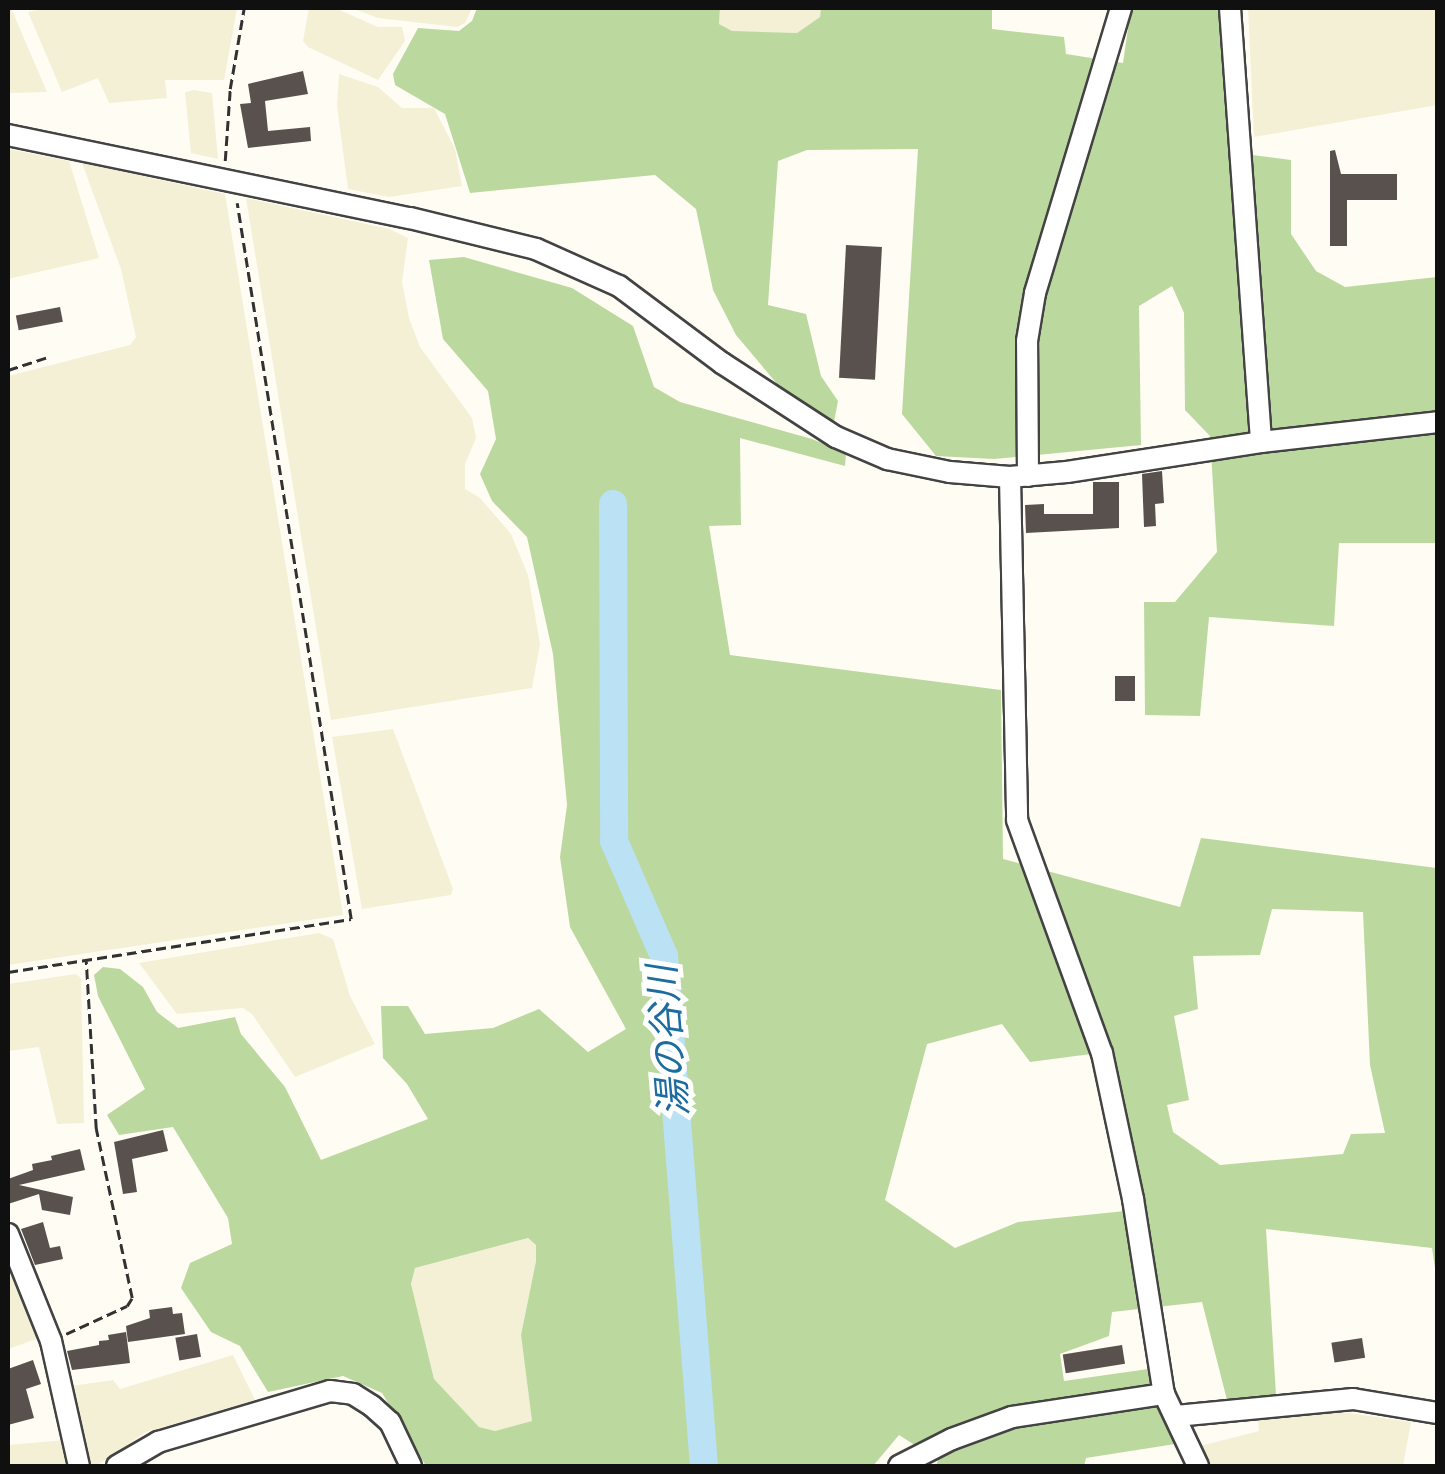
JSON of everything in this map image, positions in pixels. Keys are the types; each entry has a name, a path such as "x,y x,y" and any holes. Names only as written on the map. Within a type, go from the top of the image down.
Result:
{"street":[{"path":"1121,8 1035,293 1027,341 1019,477 1017,820 1102,1053 1133,1199 1164,1394 1198,1466"},
{"path":"1230,8 1260,442"},
{"path":"8,134 536,249 619,286 722,363 836,437 887,459 950,472 1019,477 1260,442 1438,422"},
{"path":"8,1234 52,1341 79,1466"},
{"path":"117,1466 158,1442 330,1391 353,1394 390,1422 410,1466"},
{"path":"899,1466 952,1439 1012,1416 1164,1394"},
{"path":"1176,1416 1353,1399 1438,1413"}],"path":[{"path":"8,972 351,919 228,179 230,89 244,8"},
{"path":"8,370 46,358"},
{"path":"52,1341 127,1306 132,1298 96,1129 86,960"}],"shaded area":[{"path":"11,8 47,92 8,93"},
{"path":"48,8 237,8 224,80 165,80 167,98 109,103 98,78 62,92 28,12"},
{"path":"309,8 335,8 378,27 402,27 405,41 378,80 308,47 303,41"},
{"path":"352,8 472,8 465,23 457,27 378,18"},
{"path":"720,8 821,8 820,17 797,33 732,32 719,24"},
{"path":"1248,8 1437,8 1437,105 1254,137"},
{"path":"339,74 378,87 402,108 434,108 455,149 462,186 389,197 348,189 337,106"},
{"path":"185,92 212,93 218,159 191,153"},
{"path":"8,149 69,161 99,258 8,279"},
{"path":"82,163 225,194 343,915 8,965 8,376 130,345 136,337 121,269"},
{"path":"246,198 389,229 408,238 402,282 409,318 420,347 472,418 476,438 465,464 465,489 480,498 511,534 528,575 540,644 532,688 331,720"},
{"path":"393,729 453,889 451,895 362,909 332,737"},
{"path":"319,933 333,939 350,996 375,1044 295,1077 252,1014 243,1008 177,1014 139,963"},
{"path":"76,974 81,978 84,1123 57,1124 39,1047 8,1051 8,984"},
{"path":"528,1238 536,1245 536,1261 521,1335 532,1421 495,1431 479,1427 434,1379 411,1285 415,1268"},
{"path":"17,1275 42,1337 8,1349 8,1278"},
{"path":"233,1355 255,1400 146,1432 96,1466 88,1466 71,1386 113,1380 120,1389"},
{"path":"1335,1411 1411,1422 1403,1466 1208,1466 1200,1446 1259,1431 1258,1419"},
{"path":"66,1440 71,1466 8,1466 8,1445"}],"green space":[{"path":"477,8 720,8 719,24 732,31 797,33 820,17 821,8 992,8 992,29 1064,37 1066,54 1123,63 1131,8 1223,8 1229,152 1291,160 1291,234 1316,271 1345,287 1437,277 1437,543 1339,543 1334,626 1209,617 1200,716 1145,715 1144,602 1175,602 1217,552 1210,436 1185,410 1184,313 1172,286 1139,306 1141,445 994,459 936,456 902,414 918,149 807,150 778,161 768,305 806,314 821,376 838,401 834,422 810,410 778,385 736,335 713,290 696,209 655,175 470,193 445,114 395,85 393,74 418,28 459,31 472,21"},
{"path":"464,257 572,288 633,326 654,387 680,402 812,439 846,453 845,466 740,438 741,525 709,526 730,655 1001,690 1003,859 1180,907 1201,838 1437,868 1437,1281 1432,1248 1266,1229 1276,1395 1227,1400 1202,1302 1112,1312 1109,1336 1060,1354 1064,1381 1155,1368 1175,1444 1086,1458 1084,1466 936,1466 938,1460 899,1435 873,1466 426,1466 382,1393 343,1376 268,1392 240,1346 211,1332 181,1288 190,1263 232,1244 228,1218 173,1127 119,1135 107,1115 145,1089 98,996 94,975 103,967 120,969 143,987 157,1012 178,1028 235,1017 241,1034 285,1087 321,1160 428,1119 407,1084 383,1058 381,1006 408,1006 425,1034 493,1028 539,1009 588,1052 626,1029 570,927 560,857 567,805 553,654 527,537 492,501 480,474 496,439 488,391 443,339 429,260","holes":["1272,909 1363,912 1370,1065 1385,1133 1351,1134 1343,1154 1220,1165 1173,1132 1167,1105 1189,1100 1174,1016 1198,1009 1193,956 1260,955","1002,1024 1030,1062 1091,1054 1125,1211 1018,1222 955,1248 885,1200 927,1044","528,1238 536,1245 521,1335 532,1421 495,1431 479,1427 434,1379 411,1284 415,1268"]}],"building":[{"path":"303,71 308,94 265,101 268,131 310,127 311,141 248,148 240,104 251,103 248,84"},
{"path":"1335,150 1341,174 1397,174 1397,200 1347,200 1347,246 1330,246 1330,151"},
{"path":"846,245 882,247 875,380 839,378"},
{"path":"60,307 63,322 19,330 16,316"},
{"path":"1162,471 1164,503 1155,504 1156,526 1144,527 1142,474"},
{"path":"1093,482 1119,482 1119,528 1026,533 1025,505 1044,504 1044,514 1093,514"},
{"path":"1115,676 1135,676 1135,701 1115,701"},
{"path":"163,1130 168,1151 132,1159 137,1192 123,1194 114,1142"},
{"path":"80,1149 85,1170 19,1185 73,1197 70,1215 42,1210 39,1194 8,1204 8,1179 33,1170 32,1164 52,1160 51,1156"},
{"path":"43,1222 50,1248 60,1246 63,1259 35,1265 21,1229"},
{"path":"172,1307 173,1314 182,1313 185,1334 128,1342 126,1326 150,1318 149,1310"},
{"path":"126,1332 130,1363 72,1370 67,1351 99,1345 99,1341 109,1340 108,1335"},
{"path":"197,1334 201,1357 179,1360 175,1338"},
{"path":"1362,1338 1365,1358 1335,1363 1331,1343"},
{"path":"1122,1345 1125,1364 1066,1373 1063,1354"},
{"path":"33,1360 41,1384 26,1389 34,1418 8,1425 8,1369"}],"waterway":[{"name":"湯の谷川","path":"613,504 614,841 664,956 704,1466"}]}
